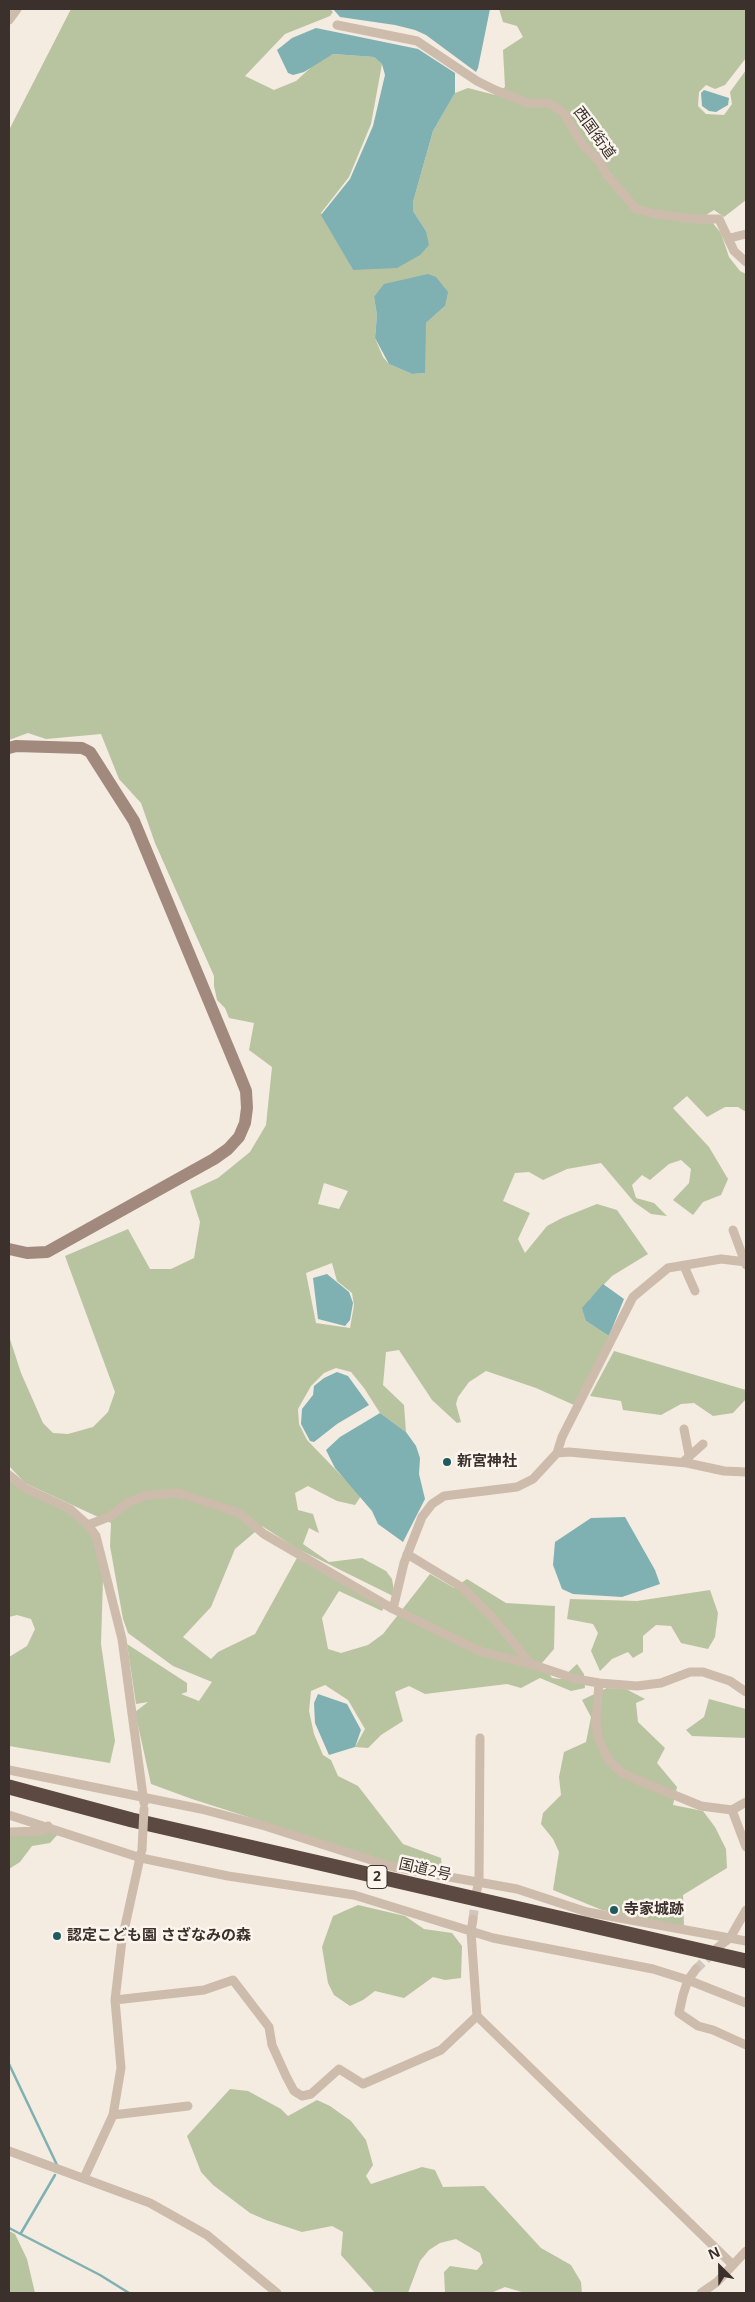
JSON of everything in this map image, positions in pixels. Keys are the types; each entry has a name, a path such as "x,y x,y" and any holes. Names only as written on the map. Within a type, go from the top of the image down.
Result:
{"highway":[{"name":"国道2号","path":"9,1788 132,1820 746,1961"}],"street":[{"path":"9,20 17,9"},
{"name":"西国街道","path":"337,24 417,41 489,87 528,102 549,103 563,112 582,144 599,161 607,175 636,209 656,214 694,219 719,219 730,238 734,251 746,262"},
{"path":"730,238 746,234"},
{"path":"9,748 16,746 82,748 90,752 134,821 246,1091 247,1108 245,1123 239,1137 228,1149 214,1159 46,1252 27,1253 9,1249"},
{"path":"733,1230 741,1257 746,1264"},
{"path":"393,1609 408,1554 422,1517 432,1504 444,1496 517,1487 533,1479 557,1453 562,1438 614,1339 632,1297 668,1268 721,1259 746,1264"},
{"path":"684,1266 695,1291"},
{"path":"684,1429 686,1459"},
{"path":"686,1459 703,1444"},
{"path":"557,1453 569,1452 686,1459 724,1471 746,1472"},
{"path":"9,1475 26,1488 70,1509 88,1525 96,1536 122,1639 144,1799 141,1854 122,1940 116,2000 121,2068 113,2115 84,2178"},
{"path":"88,1525 111,1516 127,1503 147,1495 179,1492 239,1513 264,1534 393,1609 482,1652 531,1664 576,1679 599,1683 637,1686 661,1683 690,1672 702,1672 730,1681 746,1692"},
{"path":"408,1554 463,1588 494,1619 531,1664"},
{"path":"599,1683 596,1723 598,1738 608,1759 622,1773 701,1806 732,1810 746,1802"},
{"path":"476,1894 479,1882 480,1738"},
{"path":"9,1770 144,1799 201,1809 265,1826 393,1867 517,1889 587,1912 746,1941"},
{"path":"732,1810 746,1847"},
{"path":"9,1815 141,1854 228,1876 354,1895 471,1932 653,1969 746,2002"},
{"path":"9,1832 42,1831 48,1826"},
{"path":"718,1948 730,1938 746,1910"},
{"path":"473,1919 471,1932 477,2016 733,2265"},
{"path":"696,1969 688,1980 682,1994 679,2013 698,2026 713,2030 746,2045"},
{"path":"116,2000 204,1990 232,1980 269,2027 272,2045 286,2076 294,2091 302,2096 311,2094 340,2069 363,2084 441,2050 477,2016"},
{"path":"113,2115 188,2106"},
{"path":"9,2151 150,2203 207,2235 277,2293"},
{"path":"701,2293 717,2282 746,2251"}],"green space":[{"path":"71,9 330,9 333,12 330,16 285,34 245,76 274,90 296,81 317,62 333,54 374,57 382,64 371,124 349,177 321,213 353,270 426,231 413,211 413,202 433,131 455,93 468,88 495,95 505,87 503,50 523,37 517,26 503,22 499,9 746,9 746,58 725,85 715,89 706,85 699,92 698,106 706,114 724,115 732,104 730,92 746,70 746,200 724,217 714,210 706,215 721,233 729,257 740,271 746,274 746,1112 738,1107 725,1107 707,1117 687,1096 673,1108 709,1147 728,1179 721,1195 703,1202 693,1215 673,1200 689,1183 691,1169 681,1160 669,1164 650,1180 642,1175 632,1185 636,1198 654,1203 667,1216 651,1214 634,1202 601,1163 567,1169 543,1180 529,1172 515,1173 503,1201 530,1213 518,1239 525,1253 547,1226 597,1204 617,1210 648,1254 612,1276 589,1300 586,1321 609,1336 574,1405 536,1388 486,1371 469,1382 458,1397 456,1404 461,1422 457,1423 432,1400 399,1350 386,1352 383,1385 404,1405 406,1432 380,1413 351,1372 336,1368 324,1373 311,1386 298,1409 299,1424 307,1440 361,1496 355,1505 337,1501 308,1486 295,1493 298,1510 313,1514 319,1533 309,1528 303,1544 329,1562 362,1558 386,1571 392,1579 395,1597 296,1548 262,1526 235,1549 211,1607 183,1637 211,1659 218,1652 255,1634 298,1556 384,1607 382,1611 339,1591 322,1618 328,1649 341,1653 368,1645 383,1634 430,1574 454,1588 467,1579 506,1603 555,1606 554,1649 542,1663 552,1678 561,1679 577,1664 584,1674 585,1688 571,1691 540,1678 521,1688 507,1684 425,1694 409,1686 395,1692 403,1721 381,1735 368,1748 355,1747 365,1729 348,1700 325,1685 311,1691 309,1711 314,1734 323,1755 331,1760 338,1776 358,1786 403,1844 441,1858 442,1868 395,1864 151,1784 135,1712 148,1702 136,1704 127,1644 187,1683 187,1692 181,1694 199,1701 212,1682 173,1666 128,1633 123,1619 110,1546 111,1523 25,1483 9,1466 9,1336 21,1373 43,1423 53,1433 68,1434 93,1427 108,1412 115,1392 65,1256 128,1229 150,1269 171,1269 194,1258 200,1222 190,1191 218,1178 250,1152 266,1125 272,1067 249,1050 254,1023 229,1018 225,1008 217,1000 214,976 155,843 141,803 119,779 101,734 46,739 28,733 9,740 9,130","holes":["374,297 445,306 426,323 423,347 424,373 412,374 389,364 383,357 375,338 377,315","324,1183 348,1191 339,1209 318,1204","332,1263 337,1281 352,1293 354,1305 350,1328 316,1323 306,1273"]},
{"path":"614,1351 746,1390 746,1399 733,1413 713,1416 694,1403 681,1404 661,1415 623,1410 621,1401 590,1396"},
{"path":"9,1479 68,1512 86,1527 93,1537 103,1579 101,1644 115,1741 110,1763 9,1746 9,1657 27,1646 35,1629 31,1619 17,1615 9,1617"},
{"path":"710,1590 718,1613 715,1637 708,1649 681,1643 671,1626 656,1625 643,1636 643,1652 633,1658 628,1652 612,1659 600,1671 591,1651 598,1633 593,1624 567,1619 570,1599 637,1601"},
{"path":"607,1688 626,1689 645,1699 636,1703 638,1722 665,1748 657,1763 677,1787 673,1805 703,1811 715,1827 726,1849 727,1868 683,1895 684,1926 602,1910 553,1890 559,1852 553,1839 541,1824 543,1813 561,1795 559,1777 564,1752 586,1742 591,1717 582,1700"},
{"path":"709,1699 746,1709 746,1738 692,1736 686,1730 704,1717"},
{"path":"48,1831 59,1833 50,1843 32,1846 20,1862 9,1869 9,1834"},
{"path":"358,1905 405,1916 424,1929 452,1933 462,1946 461,1978 445,1980 433,1977 404,1998 375,1991 363,2000 350,2006 334,1995 328,1983 322,1947 333,1916"},
{"path":"230,2089 248,2091 281,2109 288,2116 317,2100 330,2106 351,2121 366,2140 373,2165 366,2176 371,2184 422,2167 435,2170 443,2187 484,2186 541,2248 571,2265 581,2282 582,2293 525,2293 505,2287 491,2293 445,2293 444,2272 450,2266 477,2270 483,2263 480,2253 456,2239 440,2243 429,2250 420,2261 408,2293 375,2293 341,2255 343,2232 332,2226 302,2232 266,2220 250,2213 213,2185 201,2172 187,2136"},
{"path":"9,2231 15,2234 27,2259 35,2293 9,2293"}],"water":[{"path":"333,9 490,9 476,72 426,35 415,30 395,25 340,17"},
{"path":"316,28 418,49 455,73 455,93 433,131 413,202 413,211 426,231 429,245 420,255 397,268 353,270 321,215 350,179 373,126 385,75 382,64 374,57 333,54 304,72 293,75 288,73 277,50 292,38"},
{"path":"704,90 729,98 728,105 716,112 709,111 702,106 701,93"},
{"path":"428,274 436,277 448,292 445,306 426,323 425,373 412,374 389,364 375,338 377,315 374,297 384,284"},
{"path":"327,1274 349,1292 353,1303 350,1320 345,1326 318,1319 313,1278"},
{"path":"603,1284 624,1299 609,1336 586,1321 582,1308"},
{"path":"337,1372 348,1376 369,1405 337,1424 314,1442 310,1441 301,1424 302,1409 313,1395 314,1386 324,1378"},
{"path":"380,1413 406,1432 416,1446 420,1458 419,1474 425,1499 403,1542 378,1524 372,1511 335,1468 326,1450 340,1437"},
{"path":"625,1517 655,1570 660,1584 622,1597 573,1594 562,1589 553,1565 555,1542 591,1518"},
{"path":"318,1694 347,1704 361,1730 355,1747 329,1755 315,1723 314,1703"}],"waterway":[{"path":"9,2064 57,2165"},
{"path":"21,2233 55,2175"},
{"path":"9,2228 100,2275 129,2293"}],"tunnel":[{"path":"473,1919 476,1895"},
{"path":"696,1969 714,1952"}],"place":[{"name":"新宮神社","path":"447,1462"},
{"name":"寺家城跡","path":"614,1910"},
{"name":"認定こども園 さざなみの森","path":"57,1936"}]}
